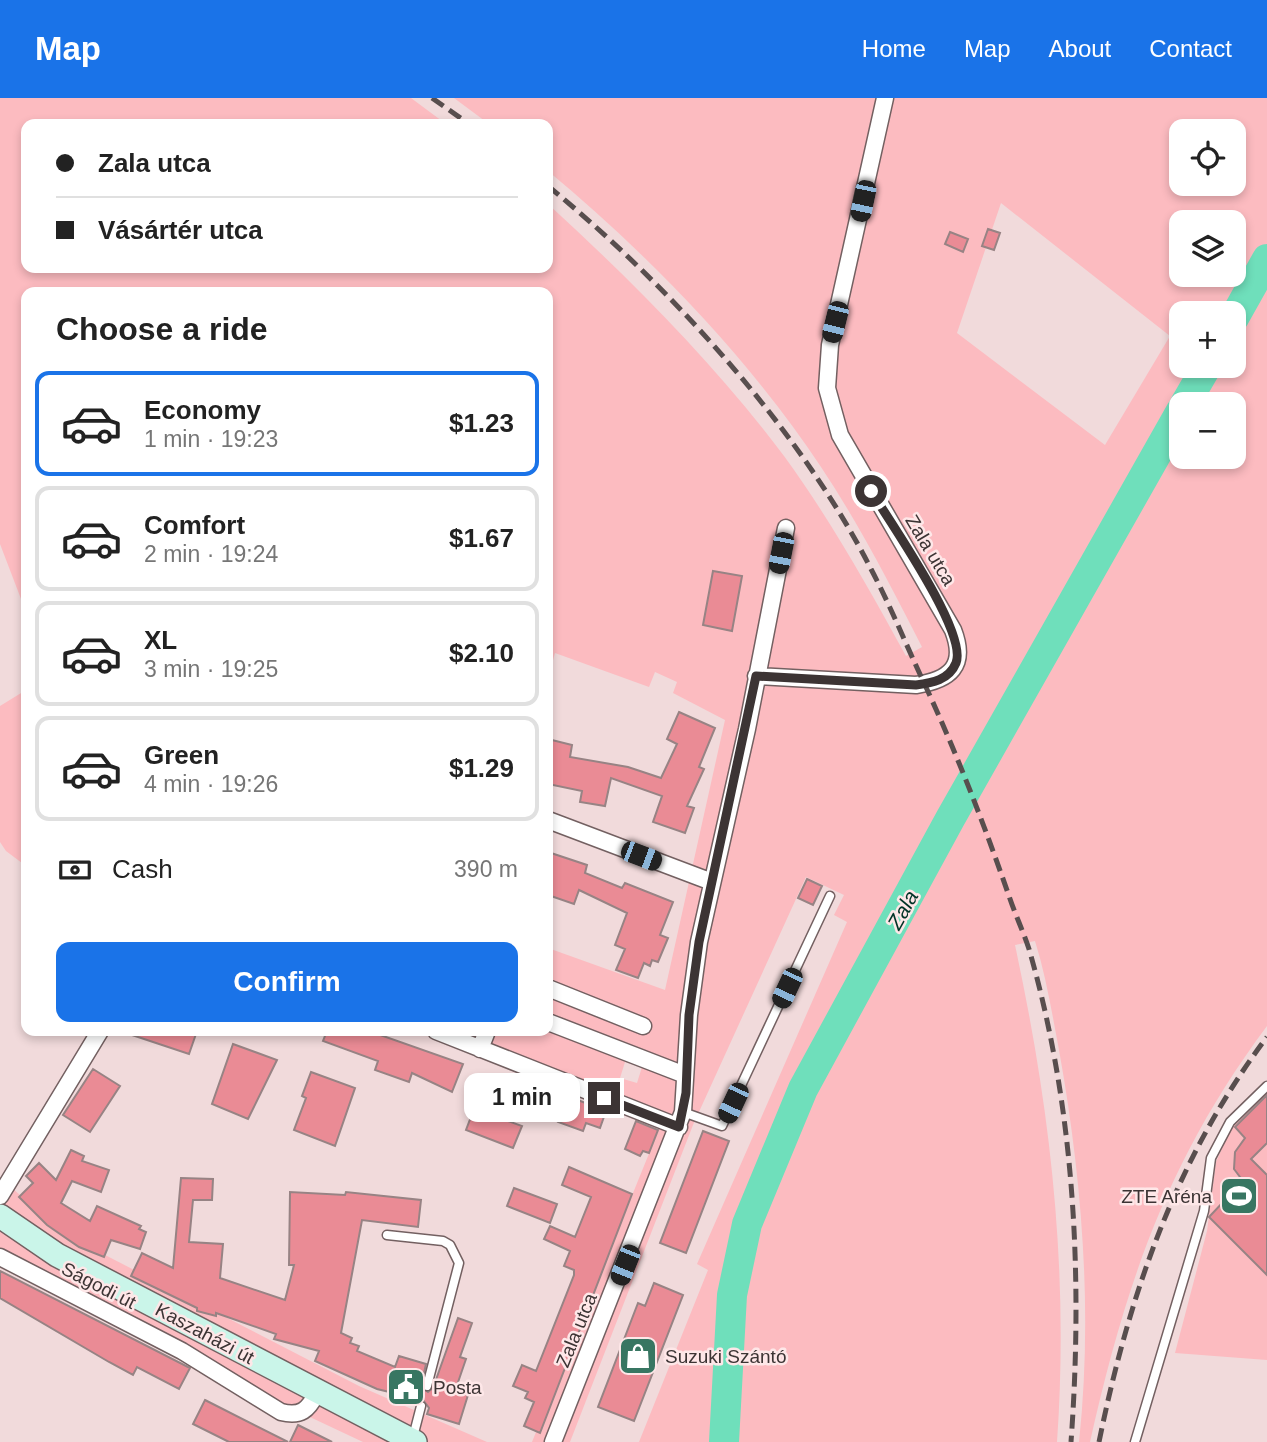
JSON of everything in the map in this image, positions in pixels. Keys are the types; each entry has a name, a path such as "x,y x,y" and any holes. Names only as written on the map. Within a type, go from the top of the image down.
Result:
{"street":[{"name":"Zala utca","path":"756,676 916,685 940,680 957,662 959,648 953,630 840,435 827,388 830,345 885,98"},
{"name":"Zala utca","path":"553,1442 681,1119 689,1015 712,882 786,528"},
{"path":"553,822 712,882"},
{"path":"553,990 639,1024 630,1054"},
{"path":"553,1024 685,1075"},
{"path":"0,1196 97,1036"},
{"path":"448,1036 681,1119"},
{"path":"480,1049 485,1036"},
{"name":"Kaszaházi út","path":"0,1216 57,1255 413,1442"},
{"name":"Ságodi út","path":"0,1257 182,1351 281,1412 294,1416 306,1411 317,1393"}],"lane":[{"path":"681,1119 722,1126 830,896"},
{"path":"1135,1442 1204,1211 1211,1158 1230,1122 1267,1086"},
{"path":"387,1235 443,1241 450,1245 459,1263 427,1386"},
{"path":"413,1442 421,1406"}],"shaded area":[{"path":"0,98 411,98 439,119 21,119 21,273 553,273 553,209 672,324 730,389 784,456 833,529 906,656 922,647 886,578 821,467 762,386 695,309 623,237 553,175 553,119 482,119 454,98 1267,98 1267,1026 1232,1075 1203,1125 1155,1224 1119,1328 1090,1442 1079,1442 1085,1295 1074,1147 1054,1022 1035,941 1015,945 1038,1069 1054,1192 1061,1316 1057,1442 639,1442 708,1270 697,1264 847,922 834,915 844,895 806,877 693,1125 570,1442 532,1442 661,1124 440,1036 553,1036 553,950 665,990 725,720 673,693 677,682 655,672 649,687 555,653 553,660 553,287 21,287 21,599 0,544","holes":["1001,203 1169,335 1169,301 1246,301 1246,378 1169,378 1169,338 1105,445 957,333","625,1062 642,1067 637,1083 620,1078"]},
{"path":"21,693 21,862 6,851 0,842 0,706"},
{"name":"ZTE Aréna","path":"1267,1089 1267,1360 1175,1353 1207,1231 1216,1162 1232,1125"},
{"path":"0,1177 42,1215 78,1241 359,1386 487,1442 363,1442 210,1370 0,1264"}],"building":[{"path":"988,229 1000,233 994,250 982,246"},
{"path":"950,232 968,239 963,252 945,244"},
{"path":"713,571 742,576 732,631 703,625"},
{"path":"679,712 715,728 699,767 704,769 687,806 694,808 685,833 653,822 662,796 611,778 605,806 580,802 582,791 553,785 553,740 572,745 570,757 628,767 661,778 677,744 667,739"},
{"path":"553,854 587,865 585,873 622,888 625,883 673,902 660,935 668,938 658,962 652,960 650,966 644,963 638,978 616,970 625,949 615,945 627,913 579,890 574,904 553,897"},
{"path":"807,879 822,886 813,905 798,898"},
{"path":"135,1036 195,1036 189,1054"},
{"path":"325,1036 383,1036 463,1064 452,1092 412,1073 409,1082 375,1070 378,1061 323,1041"},
{"path":"233,1044 277,1060 248,1119 212,1104"},
{"path":"93,1069 120,1086 90,1132 63,1115"},
{"path":"311,1072 355,1088 335,1146 294,1130 306,1098 302,1096"},
{"path":"560,1093 606,1111 600,1128 586,1123 583,1131 558,1122 561,1113 553,1110"},
{"name":"ZTE Aréna","path":"1267,1095 1267,1143 1251,1159 1267,1175 1267,1275 1209,1217 1243,1181 1234,1169 1235,1152 1245,1138 1235,1127"},
{"path":"474,1109 522,1126 513,1148 466,1130"},
{"path":"636,1121 658,1130 649,1153 643,1151 640,1156 625,1149"},
{"path":"703,1131 729,1141 686,1253 660,1243"},
{"path":"71,1150 84,1156 82,1161 109,1170 101,1192 72,1181 61,1203 90,1221 97,1206 141,1226 139,1229 146,1232 140,1249 111,1240 104,1257 79,1247 47,1225 19,1197 33,1183 26,1176 39,1163 56,1180"},
{"path":"569,1167 632,1194 540,1433 524,1426 534,1402 525,1398 528,1392 513,1386 522,1365 536,1371 574,1275 574,1270 564,1266 570,1251 544,1239 550,1226 575,1237 591,1197 562,1185"},
{"path":"181,1178 213,1179 212,1200 193,1200 189,1242 223,1244 220,1278 285,1300 294,1265 289,1265 290,1192 345,1195 346,1192 421,1200 418,1227 362,1220 341,1333 352,1338 350,1343 359,1346 357,1351 395,1367 399,1356 426,1364 421,1387 428,1392 433,1388 458,1318 472,1323 460,1357 466,1359 455,1391 468,1395 459,1424 427,1414 429,1408 423,1400 415,1404 409,1402 410,1397 377,1389 315,1361 319,1351 274,1339 276,1334 216,1313 216,1316 197,1311 197,1308 131,1276 142,1253 173,1268"},
{"path":"514,1188 557,1204 550,1223 507,1206"},
{"path":"0,1271 190,1368 179,1389 137,1367 133,1375 0,1298"},
{"name":"Suzuki Szántó","path":"654,1283 683,1295 634,1421 598,1407 638,1303 645,1306"},
{"path":"205,1400 288,1442 229,1442 193,1424"},
{"path":"298,1425 332,1442 290,1442"}],"waterway":[{"name":"Zala","path":"1244,301 1267,259"},
{"name":"Zala","path":"1192,392 1200,378"},
{"name":"Zala","path":"724,1442 732,1295 747,1224 803,1089 950,819 1169,432"}],"railway":[{"path":"432,98 462,119"},
{"path":"553,190 640,268 685,314 770,412 808,464 842,516 878,583 959,763 1029,949 1057,1070 1066,1132 1075,1256 1075,1380 1071,1442"},
{"path":"1099,1442 1125,1334 1160,1230 1207,1131 1235,1083 1267,1037"}],"place":[{"name":"ZTE Aréna","path":"1239,1196"},
{"name":"Suzuki Szántó","path":"638,1356"},
{"name":"Posta","path":"406,1387"}],"route":[{"path":"604,1098 679,1127 686,1093 689,1015 699,942 747,729 756,676 916,685 940,680 948,675 957,662 958,641 944,611 871,491"}]}
